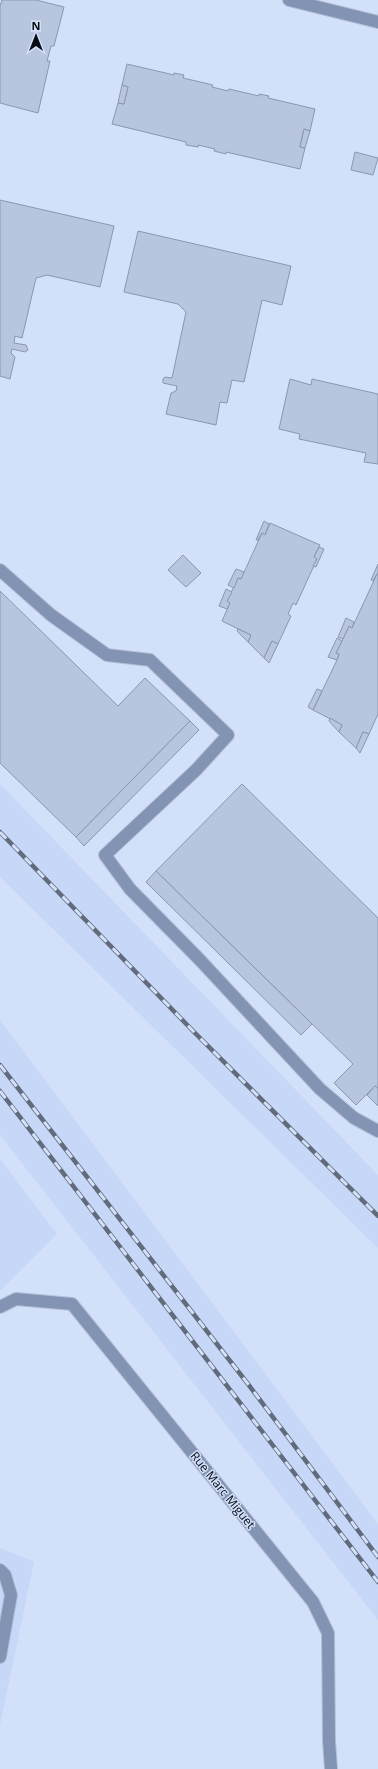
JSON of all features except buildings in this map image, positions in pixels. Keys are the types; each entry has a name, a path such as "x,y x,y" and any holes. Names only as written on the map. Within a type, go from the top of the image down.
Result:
{"street":[{"path":"289,0 378,22"},
{"path":"0,570 51,615 107,655 150,660 228,735 196,770 105,856 130,889 199,959 320,1089 354,1118 378,1131"},
{"name":"Rue Marc Miguet","path":"0,1307 16,1298 72,1304 313,1602 328,1633 329,1741 331,1769"},
{"path":"0,1570 5,1575 11,1595 0,1656"}],"shaded area":[{"path":"0,784 378,1175 378,1248 0,877"},
{"path":"0,1020 378,1524 378,1620 0,1135"},
{"path":"0,1159 57,1234 0,1291"},
{"path":"0,1548 34,1562 0,1725"}],"railway":[{"path":"0,832 195,1033 378,1216"},
{"path":"0,1065 248,1384 378,1557"},
{"path":"0,1091 378,1582"}]}
